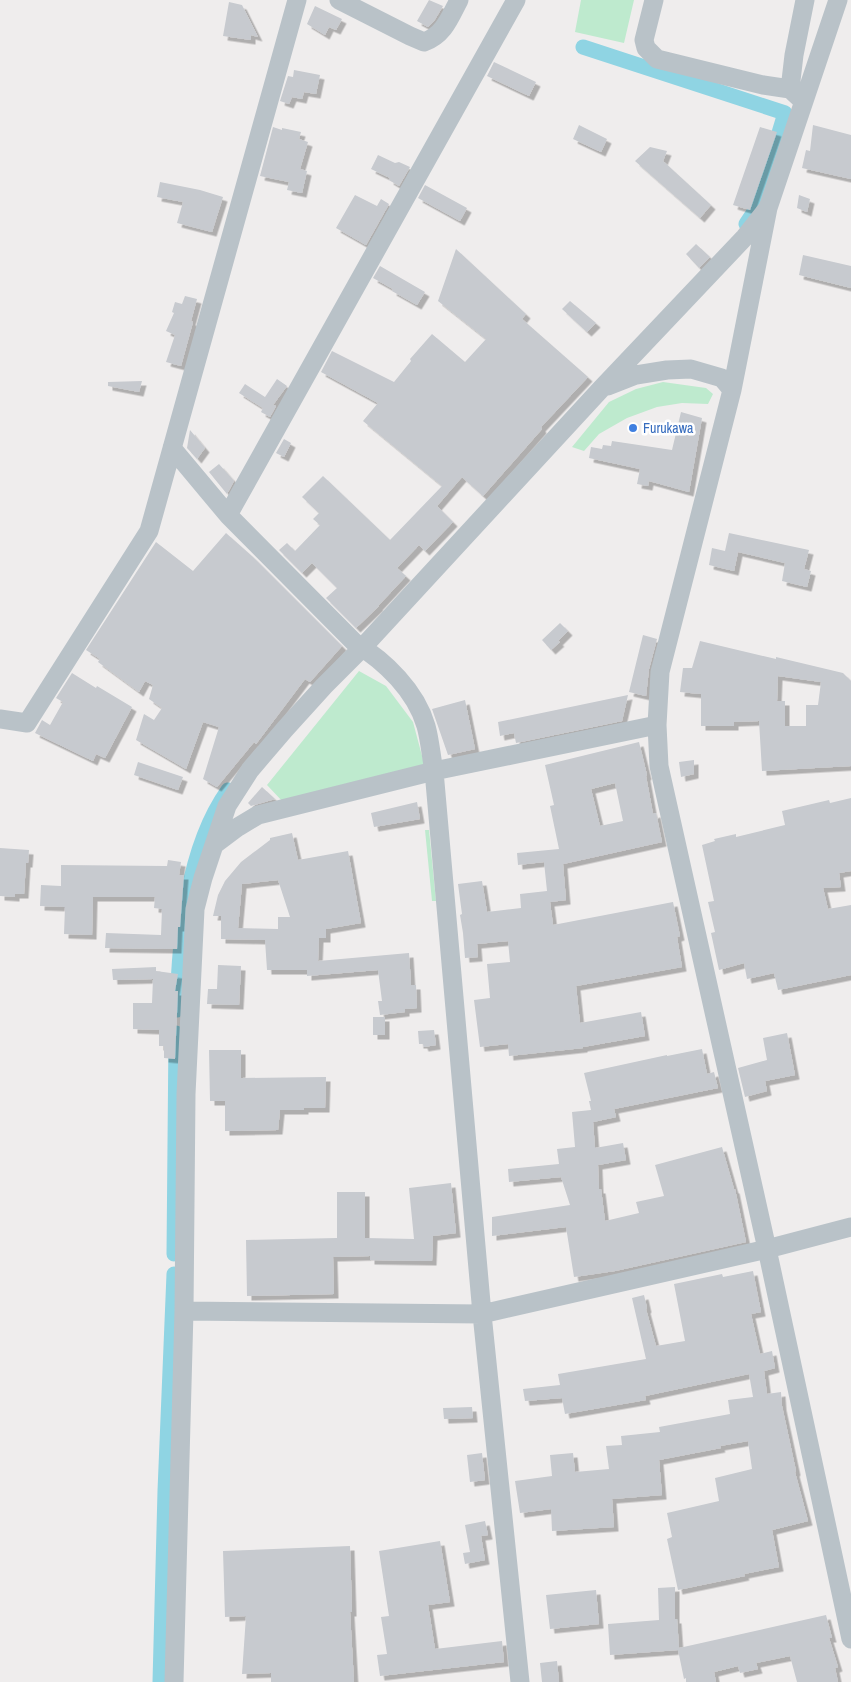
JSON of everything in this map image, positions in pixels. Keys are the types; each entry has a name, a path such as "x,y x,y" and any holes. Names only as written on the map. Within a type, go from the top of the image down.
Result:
{"street":[{"path":"0,719 27,724 149,531 297,0"},
{"path":"339,0 424,42 434,38 443,29 459,0"},
{"path":"228,515 516,0"},
{"path":"654,0 644,40 646,48 657,59 796,95"},
{"path":"796,95 794,55 805,0"},
{"path":"838,0 796,95 768,208 732,390 660,672 657,725 660,766 767,1248 851,1640"},
{"path":"174,1682 184,1311 186,1094 195,909 203,878 227,806 250,770 324,686 362,648 600,390 745,237 768,208"},
{"path":"600,390 636,375 667,370 691,369 722,378 732,390"},
{"path":"172,448 228,515 355,643 377,658 412,696 421,712 426,727 434,771 482,1314 520,1682"},
{"path":"214,845 258,815 434,771 657,725"},
{"path":"184,1311 482,1314 851,1228"}],"green space":[{"path":"581,0 634,0 624,43 575,32"},
{"path":"663,382 706,388 713,394 708,404 682,403 657,407 627,418 599,434 584,451 572,447 609,402 636,389"},
{"path":"359,671 386,686 413,722 425,767 283,802 267,785"},
{"path":"425,830 429,830 436,901 432,901"}],"building":[{"path":"429,0 443,6 428,27 417,21"},
{"path":"229,2 242,5 258,37 251,35 251,40 223,36"},
{"path":"315,6 342,19 336,30 329,27 325,35 307,24"},
{"path":"494,62 536,82 529,96 487,76"},
{"path":"294,70 320,75 316,94 304,92 302,99 292,97 289,104 280,101 288,76 293,77"},
{"path":"579,125 607,139 601,152 573,139"},
{"path":"813,125 851,135 851,179 802,168 806,150 810,151"},
{"path":"273,127 301,132 299,139 308,142 300,169 307,171 302,193 287,190 289,182 260,176"},
{"path":"760,127 777,132 750,210 733,205"},
{"path":"650,147 667,151 663,161 711,205 700,218 635,161"},
{"path":"378,155 395,163 399,162 410,167 399,186 389,180 390,178 371,169"},
{"path":"160,182 223,197 212,232 177,223 183,202 157,197"},
{"path":"425,185 467,208 460,221 418,198"},
{"path":"355,195 377,206 381,199 389,204 366,245 336,228"},
{"path":"799,195 810,199 807,212 797,208"},
{"path":"696,244 710,257 699,268 686,254"},
{"path":"456,249 526,314 522,319 588,377 541,427 542,429 483,496 462,477 437,506 453,522 425,551 419,545 397,568 406,576 356,628 326,598 337,588 312,563 302,573 279,550 287,543 295,551 320,525 313,519 319,513 302,497 323,476 390,540 442,486 363,421 378,403 321,372 332,351 394,382 411,361 410,359 432,334 465,362 486,339 438,301"},
{"path":"803,255 851,266 851,288 799,275"},
{"path":"380,266 425,292 417,305 373,278"},
{"path":"185,296 197,299 181,366 166,362 175,335 166,331 174,313 172,312 175,302 182,304"},
{"path":"570,301 596,323 587,332 562,309"},
{"path":"277,379 287,386 273,405 276,406 270,417 261,412 263,408 239,393 245,384 265,397"},
{"path":"142,381 139,392 108,386 108,382"},
{"path":"681,412 702,418 689,492 649,481 648,486 637,484 640,469 589,458 591,447 602,449 603,445 611,446 612,441 672,450"},
{"path":"190,430 205,448 197,459 187,448"},
{"path":"284,439 291,443 284,457 276,453"},
{"path":"219,464 234,481 227,494 209,472"},
{"path":"226,533 253,557 342,646 310,682 305,679 256,744 254,742 217,787 203,779 219,727 203,722 186,769 136,740 144,714 154,720 162,708 149,699 153,685 145,681 139,692 98,662 100,659 86,650 156,542 193,571"},
{"path":"729,533 809,550 804,569 811,571 807,587 782,581 785,563 738,552 734,571 709,565 712,548 725,551"},
{"path":"560,623 568,631 551,650 542,640"},
{"path":"643,635 657,639 649,669 646,696 629,692"},
{"path":"700,641 843,673 851,681 851,766 762,771 759,721 734,722 734,726 701,726 701,694 680,692 683,668 692,668","holes":["778,676 821,682 818,705 806,705 806,726 785,726 785,701 777,701"]},
{"path":"72,673 132,707 105,758 96,754 93,761 35,733 42,720 50,725 63,702 56,698"},
{"path":"628,695 622,721 516,743 514,733 500,736 498,722"},
{"path":"465,700 475,749 448,755 432,709"},
{"path":"639,742 647,775 653,814 656,813 662,842 563,864 566,900 550,902 553,925 673,902 680,936 677,937 682,967 576,986 580,1023 641,1012 645,1036 583,1048 509,1056 508,1044 480,1047 474,1000 490,998 487,964 510,962 508,941 477,944 478,957 465,958 458,884 482,881 487,912 521,908 520,894 547,891 544,862 518,865 517,853 559,849 550,806 554,805 545,765","holes":["615,783 623,821 600,826 591,789"]},
{"path":"694,760 694,774 681,777 679,762"},
{"path":"138,762 183,777 178,790 134,775"},
{"path":"262,787 275,799 251,806 248,803"},
{"path":"851,798 851,871 839,873 841,887 823,888 828,909 851,905 851,975 778,990 774,973 747,979 744,963 719,970 711,933 715,932 708,902 714,901 702,845 715,841 714,839 736,834 736,837 785,825 782,811 829,800 830,803"},
{"path":"417,802 420,819 374,827 371,813"},
{"path":"292,833 298,860 348,851 361,923 326,929 326,938 319,938 318,961 409,953 411,985 416,985 417,1008 405,1009 405,1012 380,1015 378,1001 382,1001 378,970 307,976 307,970 267,970 265,940 221,939 221,916 213,916 218,895 225,881 241,862 270,840 270,838","holes":["278,880 290,917 278,917 278,929 238,928 242,884"]},
{"path":"0,848 29,850 28,863 26,863 24,894 15,894 15,897 0,896"},
{"path":"168,860 181,862 179,875 184,875 177,949 105,948 106,933 161,935 162,909 154,908 155,897 93,897 92,935 64,934 65,907 40,906 41,885 61,886 61,865 167,866"},
{"path":"218,965 241,966 239,1005 207,1004 208,989 217,989"},
{"path":"156,967 156,971 178,974 175,991 178,991 175,1059 164,1058 164,1046 159,1046 159,1030 133,1029 133,1003 152,1003 153,979 113,980 112,969"},
{"path":"373,1017 385,1017 385,1035 373,1035"},
{"path":"434,1030 436,1045 424,1047 423,1044 419,1044 418,1031"},
{"path":"787,1033 795,1075 765,1081 767,1091 745,1097 738,1068 767,1060 763,1038"},
{"path":"702,1049 707,1074 714,1072 718,1088 614,1109 616,1117 593,1122 595,1148 623,1143 626,1160 598,1165 599,1189 601,1189 605,1221 639,1213 636,1202 664,1196 655,1165 722,1147 735,1189 746,1242 615,1271 574,1277 566,1227 492,1236 492,1217 570,1205 561,1177 509,1182 508,1169 559,1164 557,1149 575,1147 572,1112 591,1110 589,1101 591,1101 584,1073"},
{"path":"209,1050 241,1050 241,1078 326,1077 325,1108 280,1110 278,1130 225,1131 225,1101 210,1101"},
{"path":"451,1183 456,1233 433,1236 432,1261 370,1260 370,1256 333,1257 334,1294 247,1296 246,1240 337,1238 337,1192 365,1192 365,1238 414,1239 409,1188"},
{"path":"753,1271 761,1312 751,1314 760,1354 772,1351 775,1368 764,1371 767,1394 781,1392 795,1472 808,1521 772,1530 779,1567 678,1590 667,1539 672,1537 667,1513 719,1501 715,1478 752,1469 748,1441 659,1460 662,1495 612,1499 614,1527 552,1531 551,1509 520,1513 515,1481 552,1476 550,1455 573,1453 575,1472 609,1469 606,1446 622,1445 621,1436 660,1432 659,1427 730,1414 728,1400 753,1397 749,1374 645,1396 646,1400 565,1414 562,1398 525,1401 523,1389 560,1385 558,1374 646,1359 632,1298 644,1295 656,1346 685,1341 674,1284 722,1274 723,1277"},
{"path":"472,1407 473,1418 444,1419 443,1408"},
{"path":"482,1453 485,1480 470,1482 467,1455"},
{"path":"485,1521 488,1535 481,1536 485,1560 465,1564 463,1553 470,1552 465,1525"},
{"path":"440,1541 450,1602 428,1605 435,1649 502,1641 504,1662 380,1676 377,1655 387,1654 381,1617 389,1616 379,1551"},
{"path":"350,1546 352,1612 350,1612 354,1682 271,1682 271,1673 242,1674 246,1616 225,1617 223,1551"},
{"path":"675,1587 675,1619 677,1619 679,1648 826,1615 832,1638 829,1638 838,1667 835,1668 838,1682 797,1682 790,1656 756,1663 758,1669 740,1673 738,1666 714,1672 716,1682 686,1682 678,1650 610,1655 608,1624 659,1620 658,1588"},
{"path":"596,1590 599,1624 550,1629 546,1595"},
{"path":"557,1661 559,1682 542,1682 540,1663"}],"waterway":[{"path":"583,47 785,113 756,209 746,224"},
{"path":"177,1010 183,925 194,867 214,814 228,790"},
{"path":"174,1254 176,1033"},
{"path":"160,1682 165,1491 174,1274"}],"place":[{"name":"Furukawa","path":"633,428"}]}
